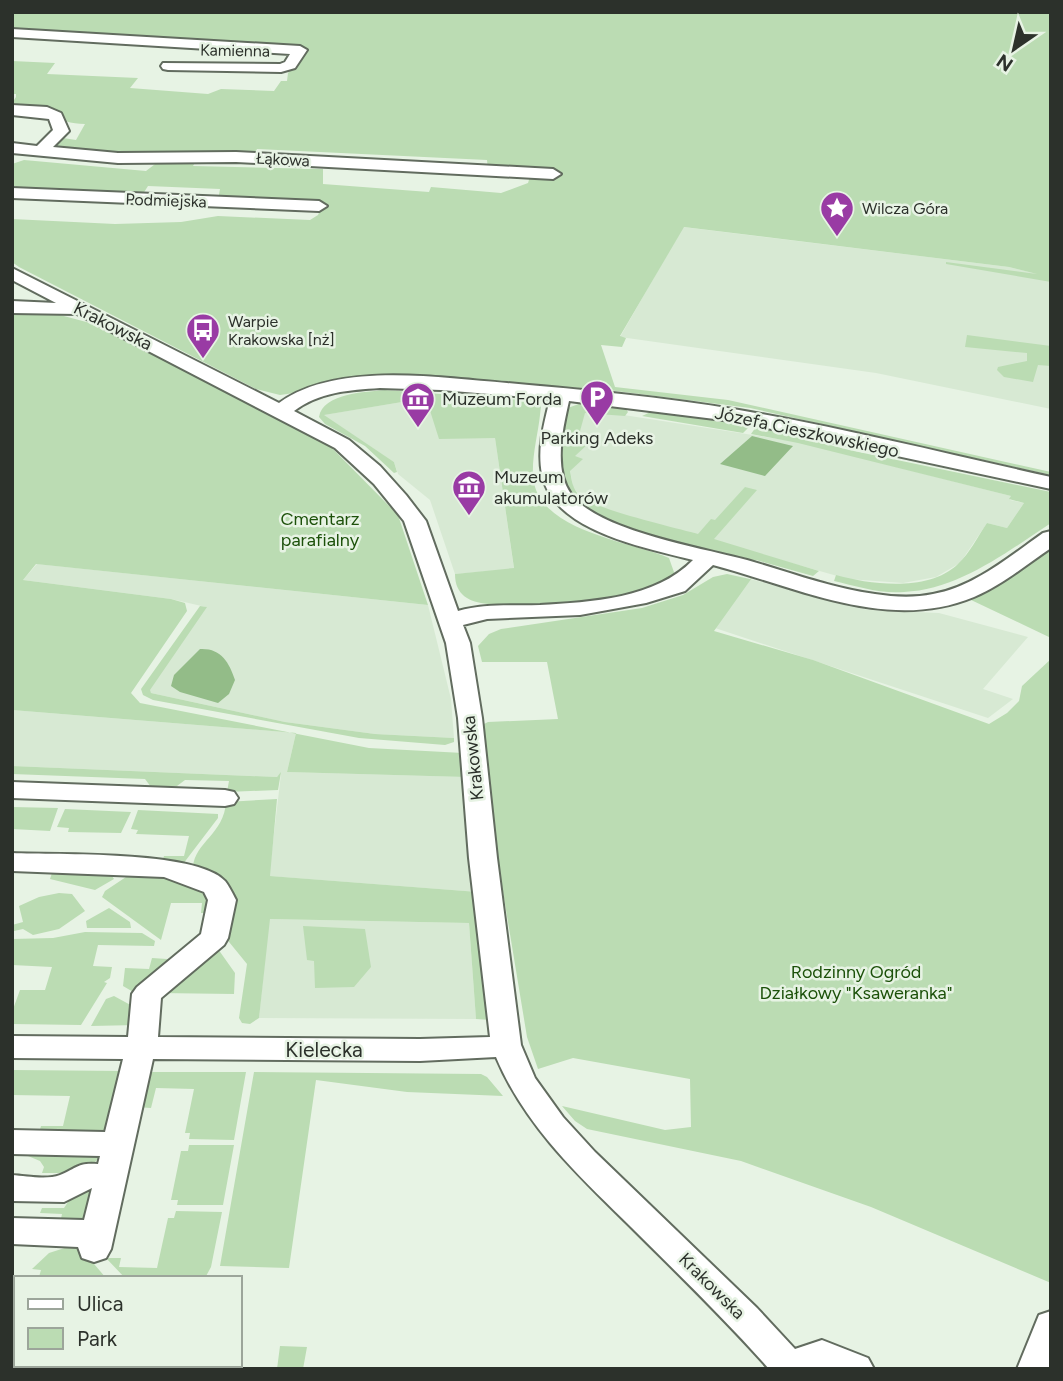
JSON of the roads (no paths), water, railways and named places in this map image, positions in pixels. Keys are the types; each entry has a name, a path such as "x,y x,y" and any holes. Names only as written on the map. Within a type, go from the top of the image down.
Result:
{"street":[{"name":"Kamienna","path":"12,33 300,50 290,65 281,68 168,66"},
{"path":"12,110 47,112 56,116 61,131 40,151"},
{"name":"Łąkowa","path":"12,148 118,158 256,158 553,174"},
{"name":"Podmiejska","path":"12,193 319,206"},
{"name":"Krakowska","path":"15,276 342,444 364,461 407,509 415,521 458,643 470,718 482,858 506,1045 522,1082 566,1141 746,1318 790,1368"},
{"path":"12,307 80,309"},
{"name":"Józefa Cieszkowskiego","path":"280,412 310,403 340,387 357,383 400,382 561,394 741,417 1051,483"},
{"path":"561,394 555,424 552,475 561,496 579,512 602,525 709,557 862,599 911,603 936,601 971,590 1051,538"},
{"path":"451,622 488,624 525,613 651,596 676,586 709,557"},
{"path":"12,790 225,798"},
{"path":"12,862 183,872 214,886 222,900 214,938 147,994 145,1028 96,1242 12,1231"},
{"name":"Kielecka","path":"12,1047 420,1050 481,1049 506,1045"},
{"path":"12,1142 118,1144"},
{"path":"12,1188 64,1189 85,1175 110,1177"},
{"path":"1035,1369 1051,1325"},
{"path":"790,1368 822,1355 856,1369"},
{"path":"74,1369 99,1369"}],"place":[{"name":"Wilcza Góra","path":"837,238"},
{"name":"Warpie Krakowska [nż]","path":"203,360"},
{"name":"Parking Adeks","path":"597,427"},
{"name":"Muzeum Forda","path":"418,429"},
{"name":"Muzeum akumulatorów","path":"469,517"}],"park label":[{"name":"Cmentarz parafialny","path":"320,529"},
{"name":"Rodzinny Ogród Działkowy \"Ksaweranka\"","path":"856,982"}]}
